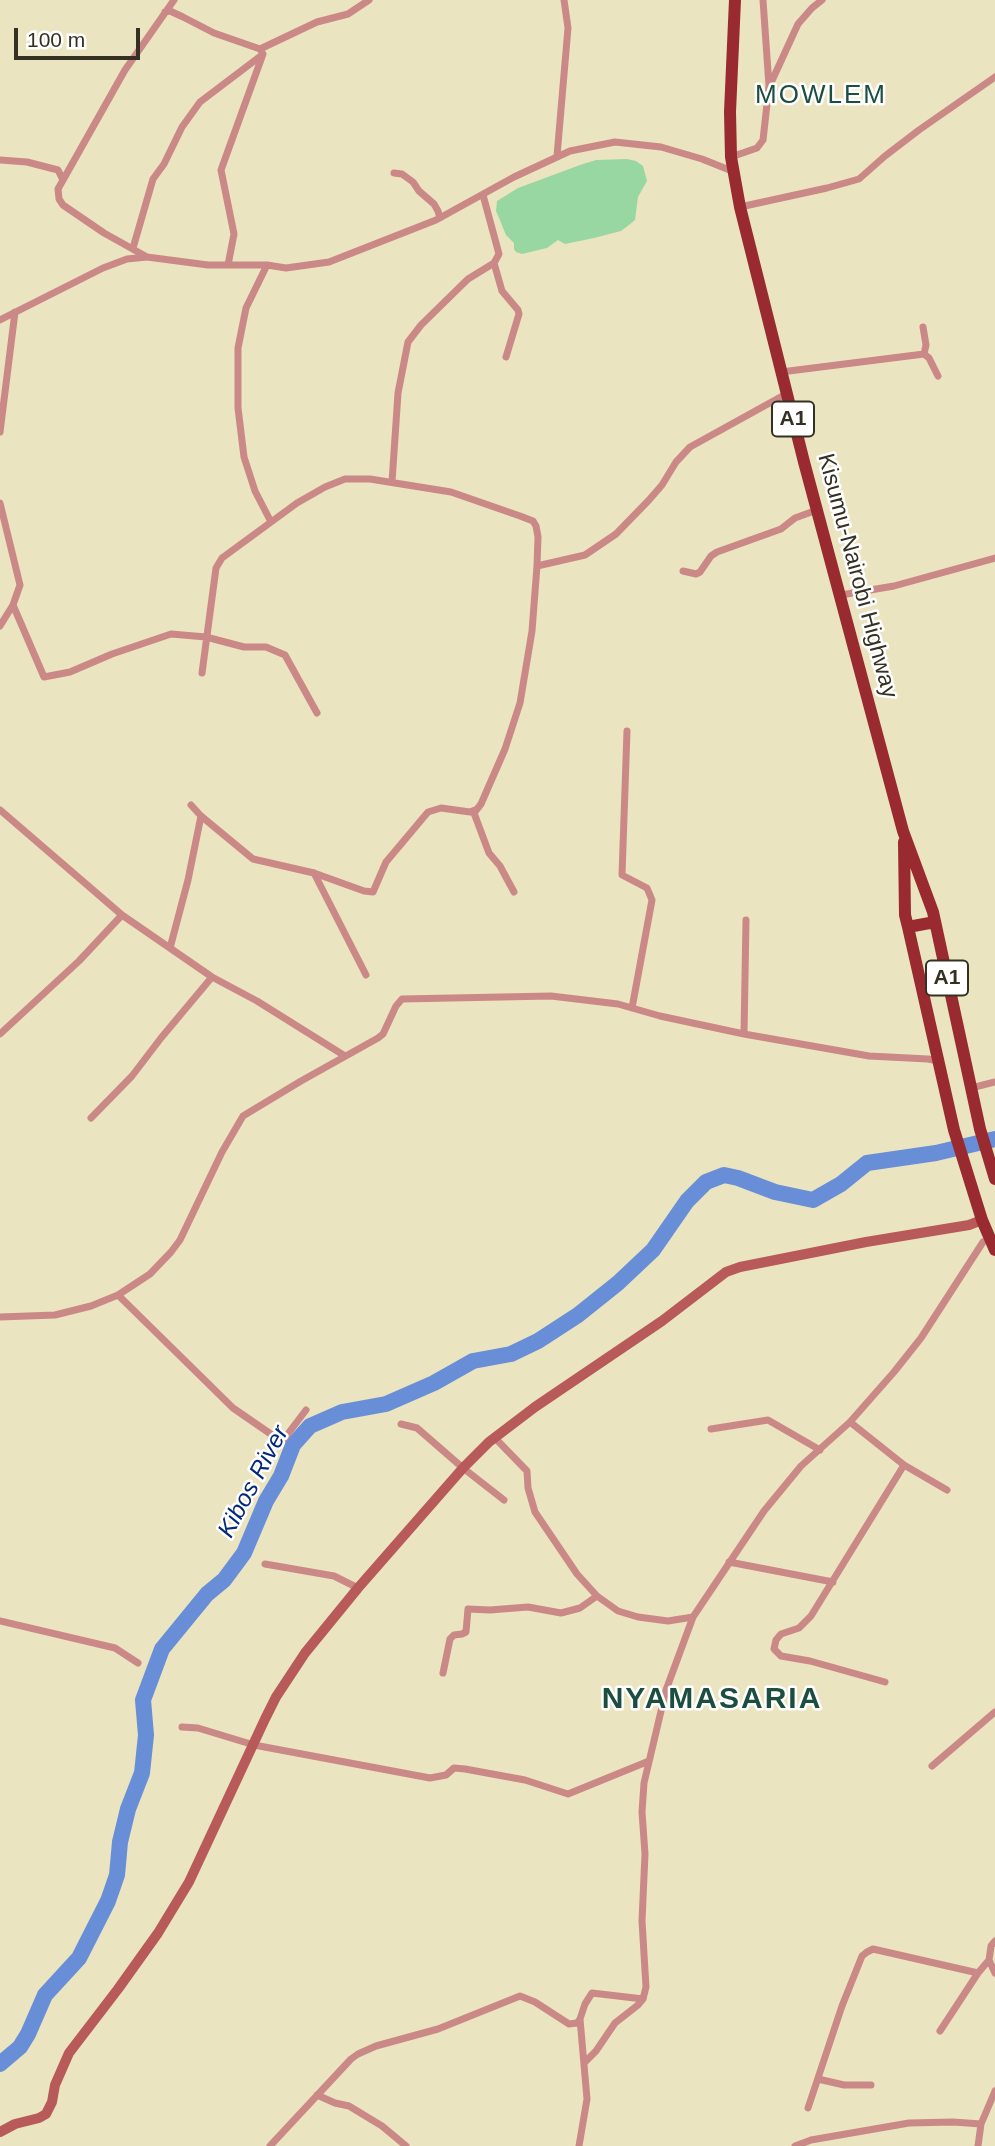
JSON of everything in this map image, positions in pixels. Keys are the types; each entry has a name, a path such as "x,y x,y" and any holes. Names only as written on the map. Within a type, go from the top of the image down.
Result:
{"highway":[{"name":"Kisumu-Nairobi Highway","path":"735,0 730,112 732,164 740,207 786,394 903,831"},
{"name":"A1","path":"903,831 935,922 980,1129 995,1179"},
{"name":"A1","path":"903,831 905,915 954,1130 982,1220 995,1250"},
{"path":"908,927 935,922"}],"main road":[{"path":"0,2132 46,2114 69,2053 158,1933 189,1881 276,1698 297,1664 358,1588 463,1468 495,1438 535,1407 662,1321 726,1272 866,1242 969,1225 982,1220"}],"street":[{"path":"147,257 104,233 63,205 58,189 124,69 174,0"},
{"path":"133,248 153,179 164,164 182,127 200,102 262,52 317,22 348,14 369,0"},
{"path":"557,156 568,28 564,0"},
{"path":"0,320 127,258 147,257 286,268 329,262 440,218 514,177 570,151 615,142 660,147 732,164 757,148 763,140 769,86 763,0"},
{"path":"769,86 798,24 822,0"},
{"path":"165,12 170,11 214,33 262,52"},
{"path":"228,265 233,234 220,170 262,52"},
{"path":"740,207 859,179 919,130 993,81"},
{"path":"0,160 27,162 58,170 63,180"},
{"path":"394,173 402,174 413,182 434,204 440,218"},
{"path":"392,482 398,393 408,342 421,325 468,279 494,263 499,254 483,195"},
{"path":"494,263 502,291 519,314 506,357"},
{"path":"267,265 246,308 238,348 238,408 244,457 255,491 271,522"},
{"path":"0,432 15,312"},
{"path":"923,327 926,345 924,354"},
{"path":"781,372 924,354 938,376"},
{"path":"537,566 585,555 606,541 649,500 690,447 786,394"},
{"path":"202,673 218,563 297,503 326,486 345,479 392,482 451,492 533,522 538,537 537,566 532,631 520,703 505,749 481,804 474,813 489,853 500,866 514,892"},
{"path":"0,503 20,580 19,589 0,626"},
{"path":"683,571 696,574 701,572 711,556 717,552 781,529 795,518 817,510"},
{"path":"841,595 894,586 995,558"},
{"path":"12,605 44,677 70,672 111,654 171,634 206,637 244,647 266,647 285,655 317,713"},
{"path":"627,731 622,875 647,888 652,900 632,1008"},
{"path":"191,804 201,816 253,859 314,873 373,892 386,862 428,812 441,808 470,812 476,810"},
{"path":"0,810 122,915 212,977 257,1001 345,1056"},
{"path":"170,948 201,816"},
{"path":"314,873 366,975"},
{"path":"0,1034 79,961 122,915"},
{"path":"744,1034 746,920"},
{"path":"92,1118 132,1076 212,977"},
{"path":"0,1317 55,1315 91,1306 118,1295 150,1274 176,1246 222,1152 243,1116 383,1034 399,1000 405,998 551,996 618,1004 744,1034 869,1056 938,1061"},
{"path":"971,1088 995,1083"},
{"path":"584,2063 596,2051 615,2022 643,1999 646,1987 642,1921 644,1783 666,1690 694,1617 764,1511 801,1466 850,1422 894,1372 921,1338 984,1242"},
{"path":"118,1295 233,1408 278,1439 284,1438 306,1410"},
{"path":"711,1429 768,1420 820,1450"},
{"path":"850,1422 904,1465 947,1490"},
{"path":"401,1424 416,1428 504,1500"},
{"path":"495,1438 527,1471 528,1488 535,1512 577,1574 597,1596 618,1611 638,1617 668,1621 694,1617"},
{"path":"885,1682 810,1661 781,1656 774,1649 781,1634 799,1628 811,1616 904,1465"},
{"path":"729,1562 833,1582"},
{"path":"265,1564 334,1576 358,1588"},
{"path":"443,1673 450,1639 466,1632 468,1609 528,1608 561,1613 580,1608 597,1596"},
{"path":"0,1621 115,1648 138,1663"},
{"path":"932,1766 995,1712"},
{"path":"182,1727 198,1728 254,1745 430,1778 446,1775 454,1768 465,1769 525,1780 568,1794 649,1761"},
{"path":"940,2031 989,1960 991,1946 995,1941"},
{"path":"808,2108 842,2006 862,1956 867,1952 873,1949 978,1973"},
{"path":"989,1960 995,1973"},
{"path":"579,2146 587,2099 580,2019 585,2004 592,1993 643,1999"},
{"path":"270,2146 358,2053 439,2029 520,1996 535,2002 569,2024 577,2023 580,2019"},
{"path":"818,2079 844,2085 871,2085"},
{"path":"978,2146 981,2124 995,2091"},
{"path":"317,2095 349,2106 382,2126 406,2146"},
{"path":"796,2146 811,2140 909,2123 981,2124"}],"green space":[{"path":"627,159 643,166 647,181 638,197 635,220 621,231 565,244 558,240 547,248 522,254 516,252 514,243 506,235 496,211 497,201 518,188 580,165 596,160"}],"waterway":[{"name":"Kibos River","path":"0,2064 20,2047 45,1995 79,1958 108,1901 117,1875 120,1842 128,1809 142,1773 146,1735 143,1700 162,1649 207,1594 224,1580 244,1553 293,1445 310,1426 342,1412 386,1404 434,1383 473,1361 511,1354 538,1341 578,1315 653,1250 687,1201 706,1182 724,1175 775,1192 813,1200 841,1184 867,1163 936,1153 995,1139"}],"district":[{"name":"MOWLEM","path":"821,96"},
{"name":"NYAMASARIA","path":"712,1700"}]}
